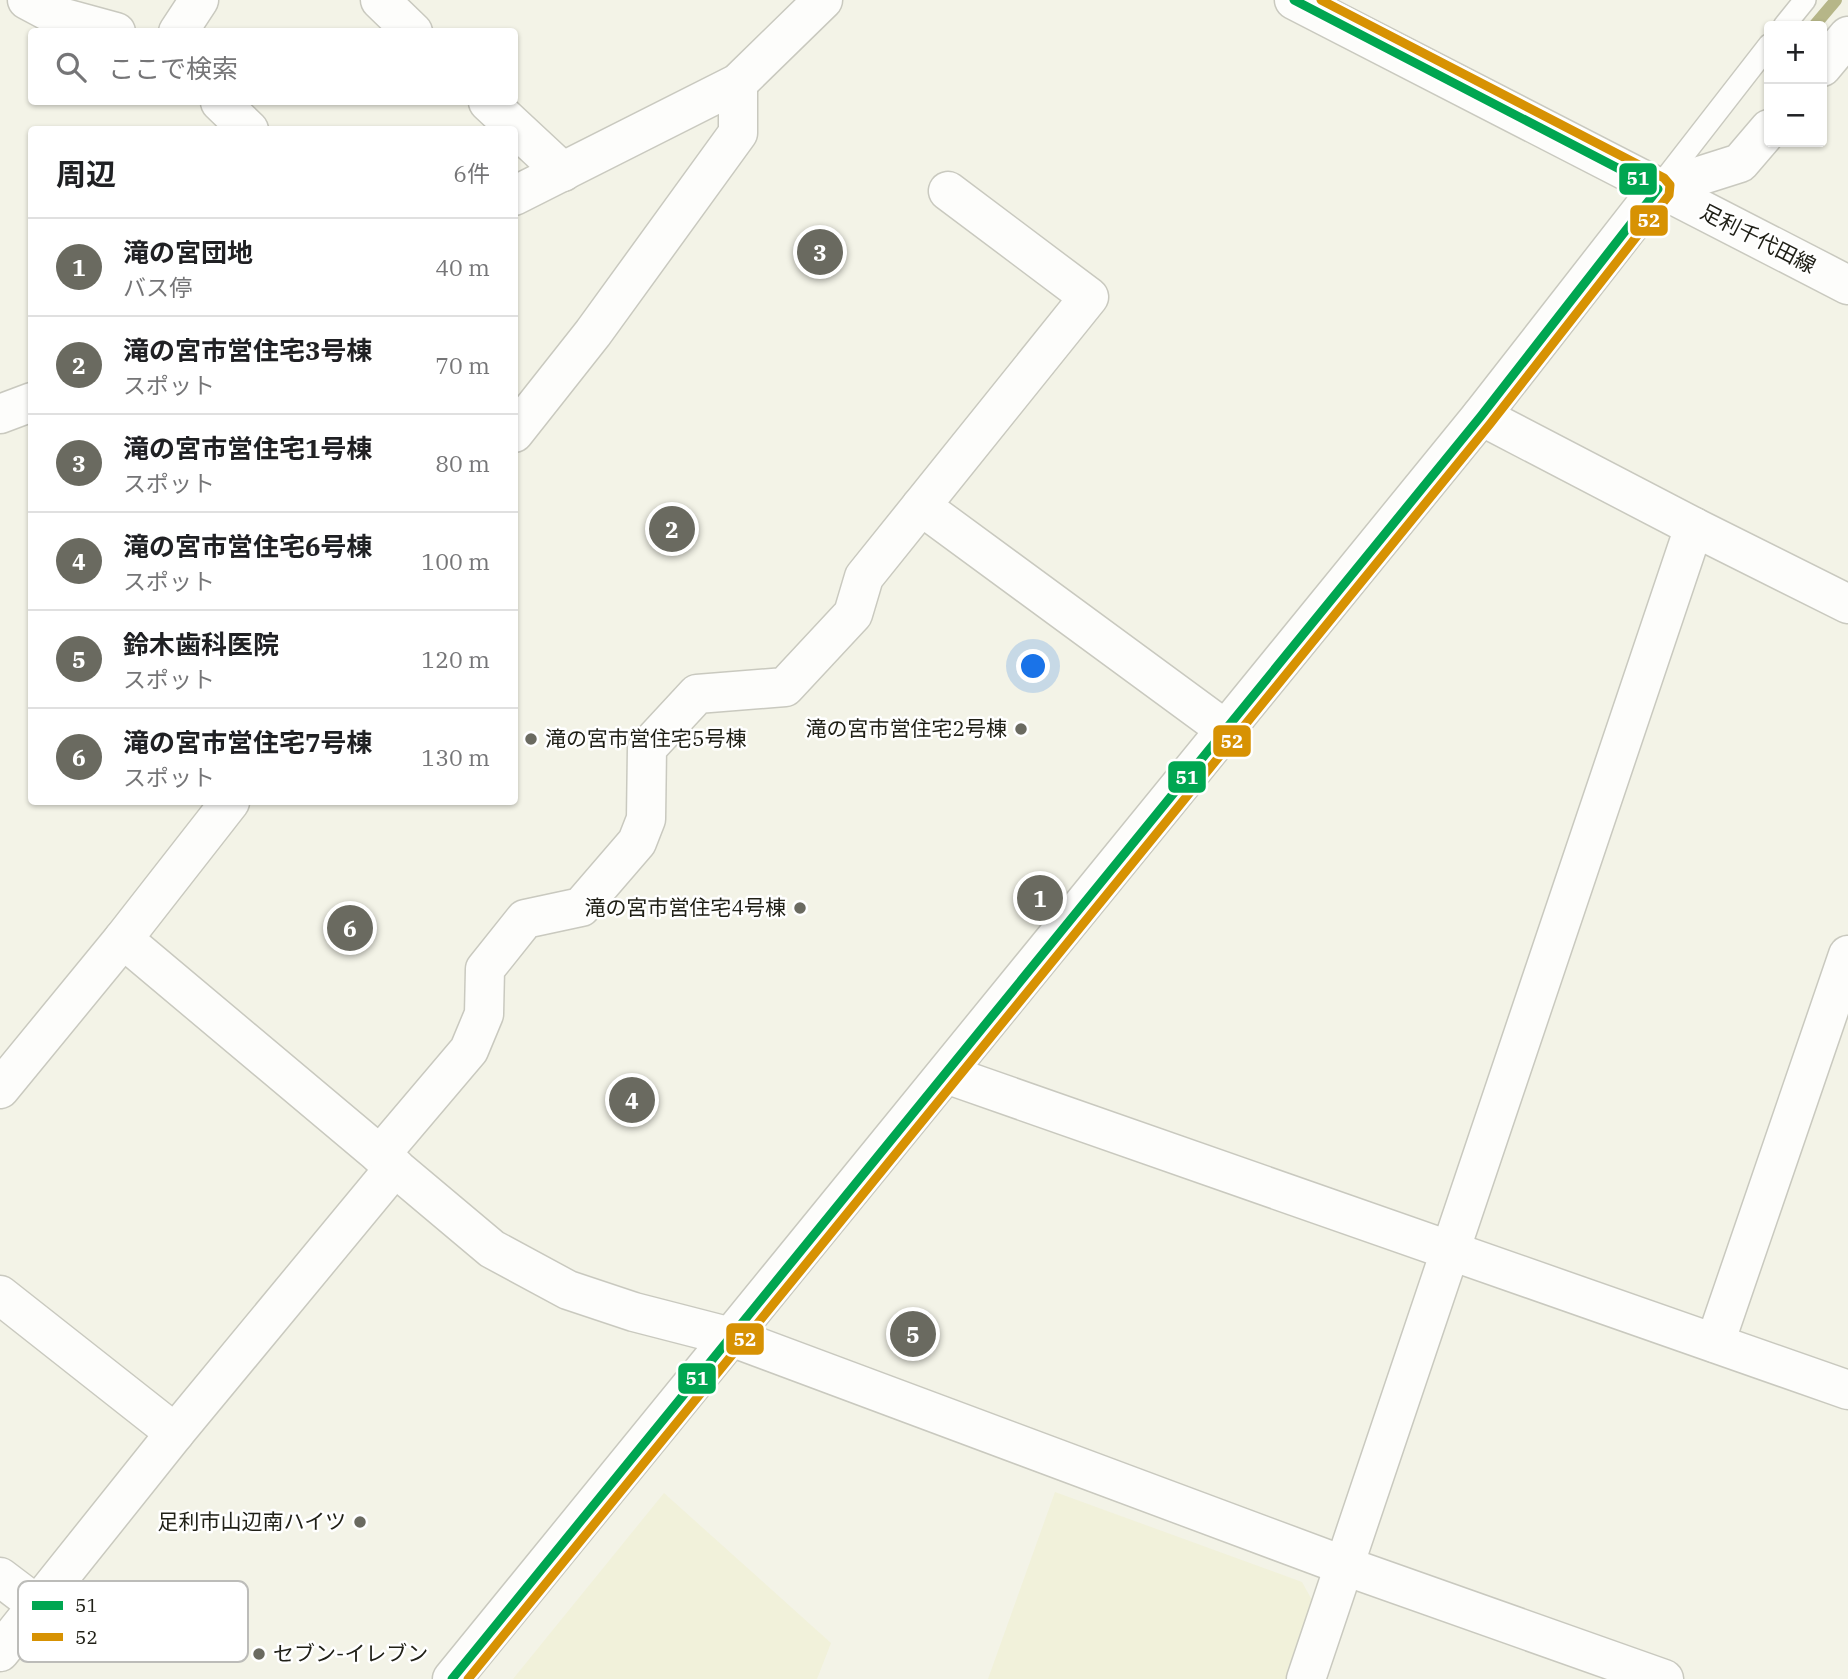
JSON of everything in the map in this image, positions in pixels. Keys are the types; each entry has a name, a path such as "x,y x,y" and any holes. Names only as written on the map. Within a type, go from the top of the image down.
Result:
{"street":[{"path":"27,0 57,16 101,28"},
{"path":"181,28 199,0"},
{"path":"380,0 409,28"},
{"path":"518,194 738,83 823,0"},
{"name":"足利千代田線","path":"1294,0 1848,285"},
{"path":"1827,61 1848,36"},
{"path":"518,428 593,333 738,132 738,83"},
{"path":"223,105 245,126"},
{"path":"491,105 514,126"},
{"path":"518,130 563,172"},
{"path":"452,1679 1481,416 1658,189 1740,163 1764,135"},
{"path":"56,1581 387,1161 468,1050 484,1014 485,969 525,919 581,907 637,842 646,818 647,748 697,694 785,687 853,614 864,577 1089,297 948,191"},
{"path":"0,414 28,404"},
{"path":"1481,416 1848,604"},
{"path":"921,506 1226,730"},
{"path":"1306,1679 1694,527"},
{"path":"0,1089 123,939 228,805"},
{"path":"123,939 492,1249 568,1290 634,1312 731,1337 1345,1566 1664,1679"},
{"path":"1716,1343 1848,955"},
{"path":"946,1074 1848,1390"},
{"path":"0,1295 175,1433"},
{"path":"0,1577 18,1591"},
{"path":"0,1652 18,1629"}],"lane":[{"path":"1788,21 1805,0"},
{"path":"1658,189 1764,51"}],"shaded area":[{"path":"1055,1492 1302,1582 1312,1600 1286,1679 988,1679"},
{"path":"664,1493 831,1643 817,1679 513,1679"}],"waterway":[{"path":"1818,21 1836,0"}],"transit line":[{"name":"51","path":"452,1679 1481,416 1658,189 1294,0"},
{"name":"52","path":"468,1679 1490,424 1669,195 1670,185 1664,178 1321,0"}],"place":[{"name":"滝の宮市営住宅1号棟","path":"820,252"},
{"name":"滝の宮市営住宅3号棟","path":"672,529"},
{"name":"滝の宮市営住宅2号棟","path":"1021,729"},
{"name":"滝の宮市営住宅5号棟","path":"531,739"},
{"name":"滝の宮団地","path":"1040,898"},
{"name":"滝の宮市営住宅4号棟","path":"800,908"},
{"name":"滝の宮市営住宅7号棟","path":"350,928"},
{"name":"滝の宮市営住宅6号棟","path":"632,1100"},
{"name":"鈴木歯科医院","path":"913,1334"},
{"name":"足利市山辺南ハイツ","path":"360,1522"},
{"name":"セブン-イレブン","path":"259,1654"}]}
